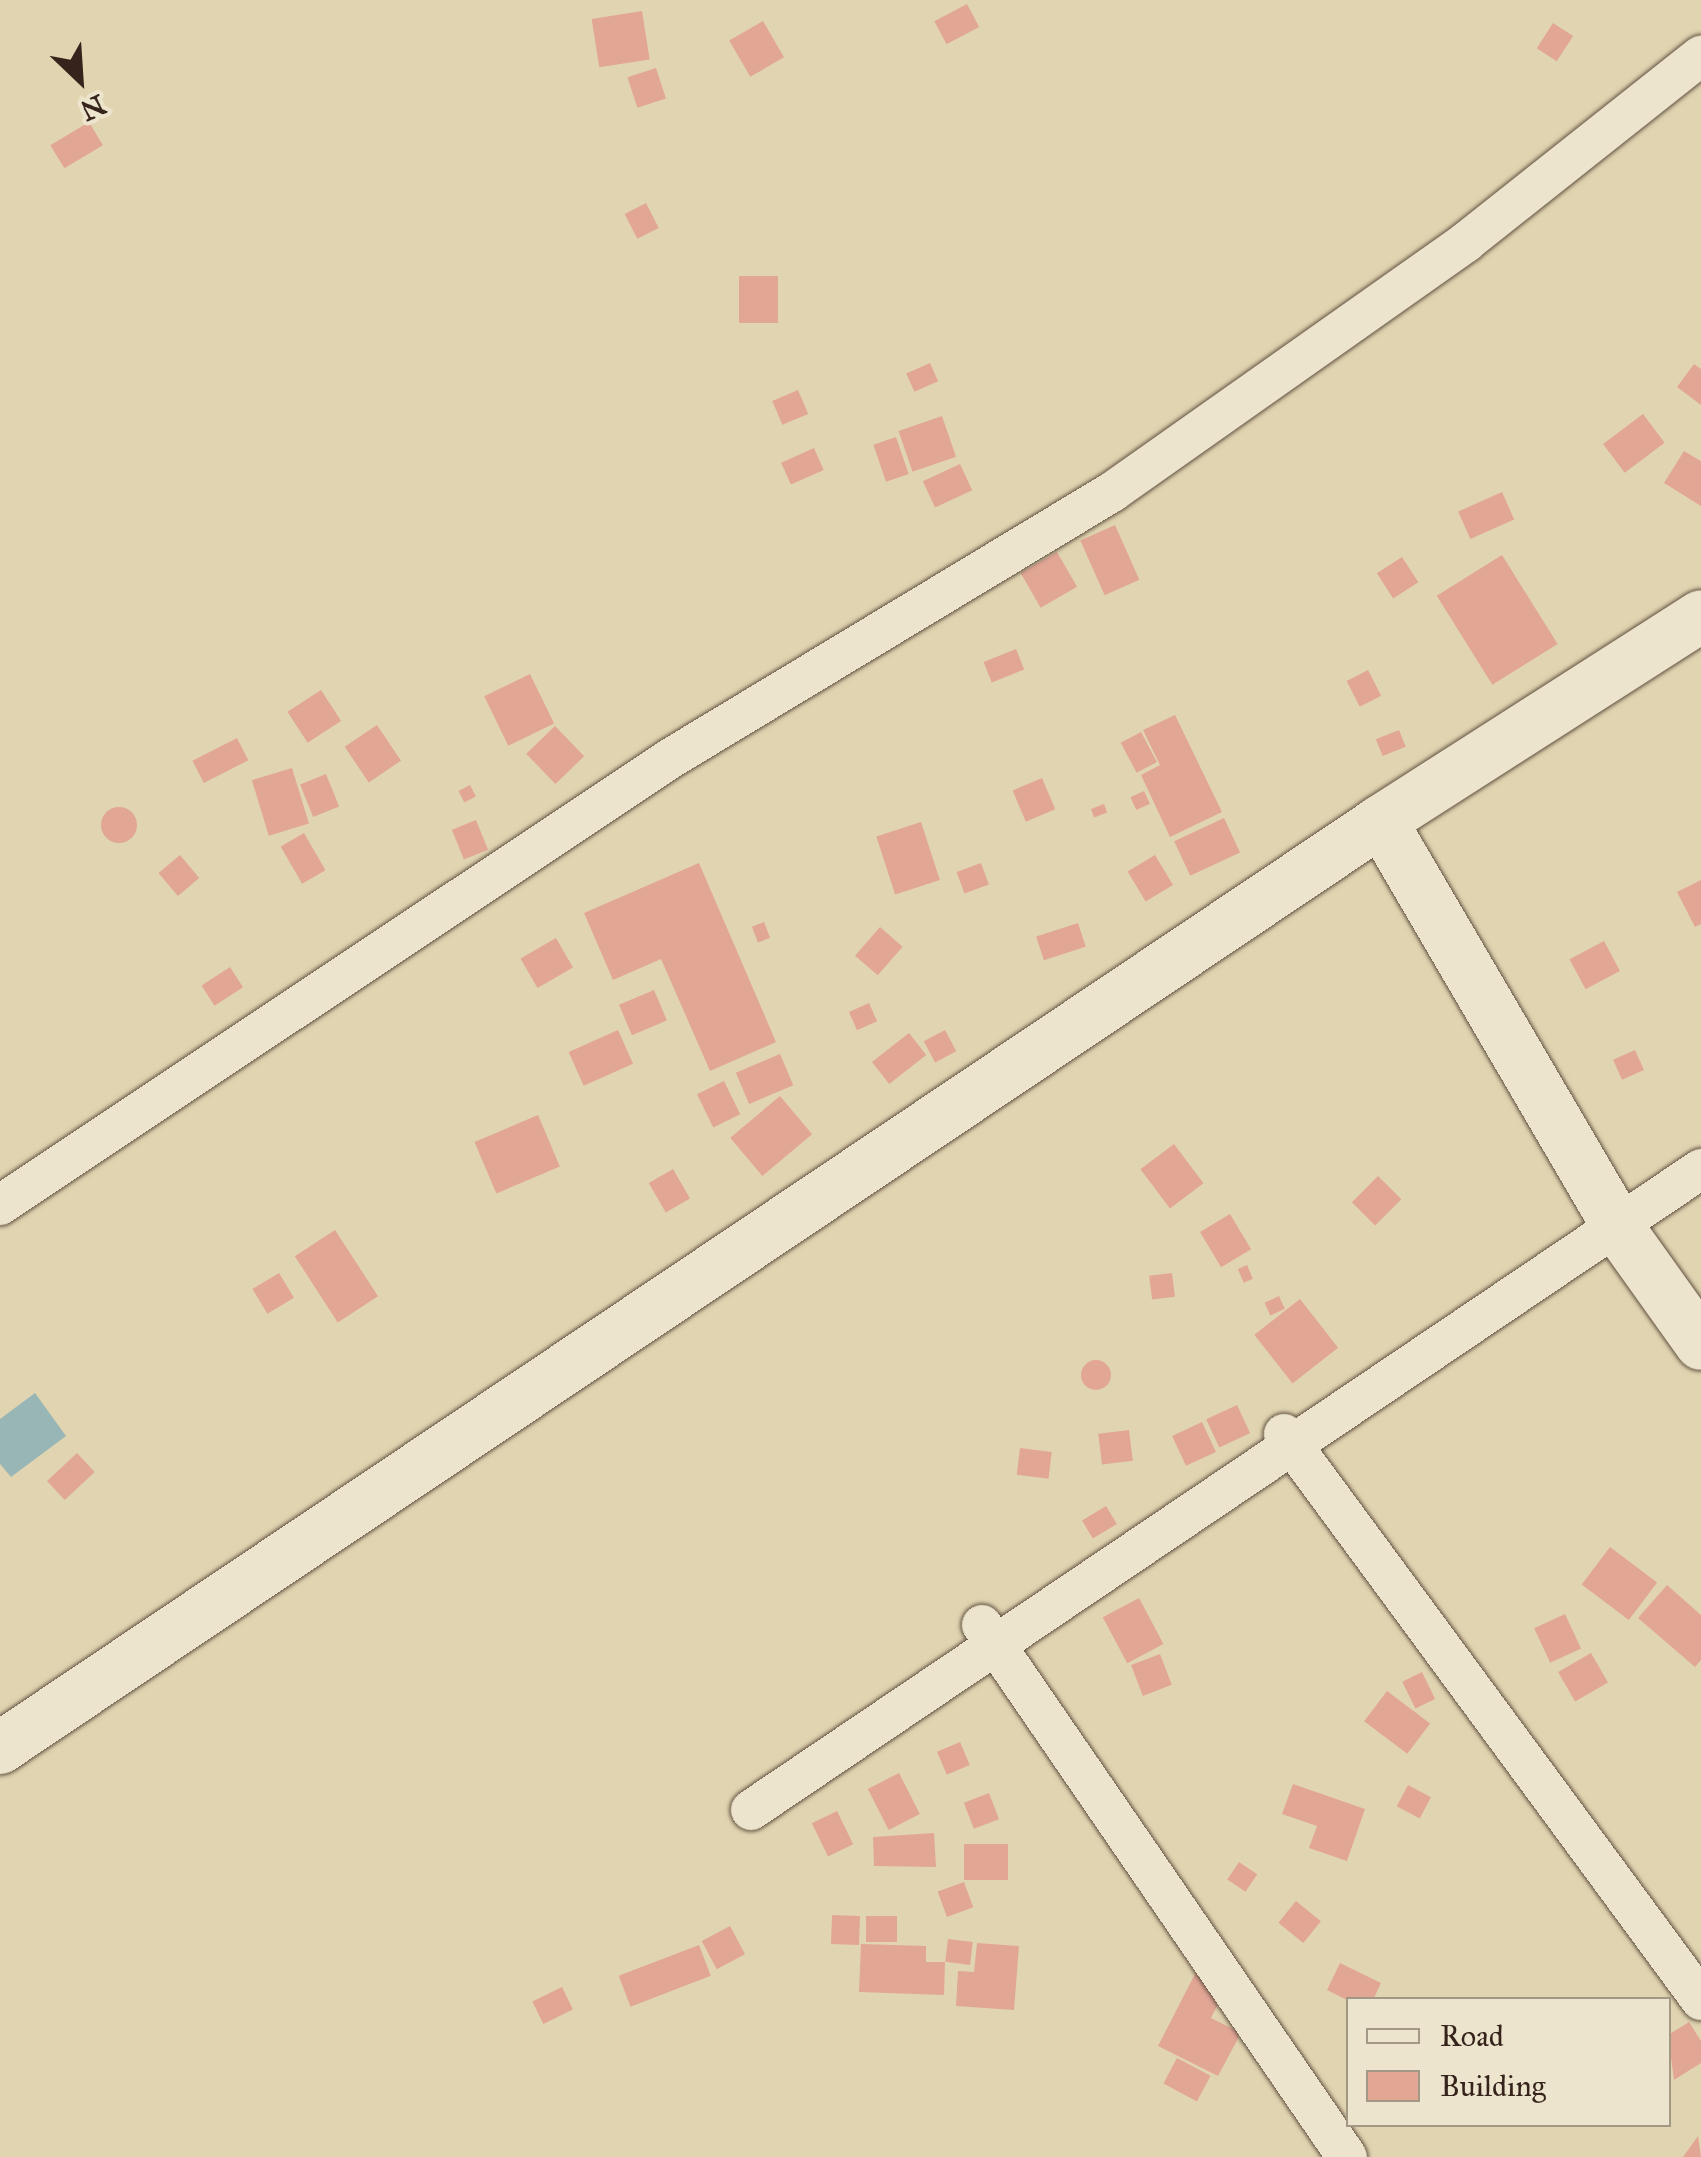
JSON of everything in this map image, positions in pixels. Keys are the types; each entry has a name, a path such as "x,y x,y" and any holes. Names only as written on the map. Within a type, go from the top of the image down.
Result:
{"street":[{"path":"0,1205 671,758 1112,492 1466,242 1701,56"},
{"path":"0,1748 1380,822 1701,616"},
{"path":"1380,822 1619,1228 1701,1344"},
{"path":"750,1810 1619,1228 1701,1169"},
{"path":"1284,1434 1701,2000"},
{"path":"982,1624 1347,2157"}],"water":[{"path":"35,1393 66,1436 11,1477 0,1464 0,1419"}],"building":[{"path":"967,4 979,27 947,44 934,21"},
{"path":"642,11 650,59 599,67 592,19"},
{"path":"763,21 784,57 750,77 729,40"},
{"path":"1553,23 1573,36 1557,61 1537,48"},
{"path":"656,68 666,98 637,108 627,77"},
{"path":"89,122 103,145 64,168 50,145"},
{"path":"646,203 659,228 637,239 625,214"},
{"path":"739,276 778,276 778,323 739,323"},
{"path":"930,363 938,381 914,392 906,374"},
{"path":"1694,364 1701,369 1701,405 1677,387"},
{"path":"798,390 808,414 782,425 772,401"},
{"path":"1643,414 1665,443 1625,473 1603,444"},
{"path":"942,416 956,457 913,472 899,431"},
{"path":"896,437 909,474 886,482 873,445"},
{"path":"814,448 824,470 791,485 781,463"},
{"path":"1684,451 1701,461 1701,506 1664,483"},
{"path":"960,464 972,490 935,508 923,481"},
{"path":"1502,492 1514,519 1470,539 1458,512"},
{"path":"1115,525 1139,580 1105,595 1080,540"},
{"path":"1057,552 1077,587 1041,608 1021,573"},
{"path":"1502,555 1558,644 1492,685 1437,596"},
{"path":"1402,557 1418,582 1393,598 1377,573"},
{"path":"1016,649 1024,669 992,683 984,662"},
{"path":"1368,670 1381,696 1360,707 1347,681"},
{"path":"530,674 554,723 508,746 484,696"},
{"path":"321,690 341,721 308,743 287,712"},
{"path":"1175,715 1222,812 1170,837 1141,775 1160,765 1143,730"},
{"path":"377,725 401,761 369,782 345,747"},
{"path":"555,726 584,756 555,784 526,754"},
{"path":"1399,730 1406,747 1383,756 1376,739"},
{"path":"1141,732 1157,762 1137,773 1121,743"},
{"path":"237,738 248,760 204,783 192,761"},
{"path":"292,768 309,823 269,836 252,780"},
{"path":"326,774 339,806 313,817 300,784"},
{"path":"1042,778 1055,809 1026,822 1013,791"},
{"path":"470,785 476,797 464,802 458,791"},
{"path":"1144,791 1150,804 1136,810 1130,797"},
{"path":"1104,804 1107,812 1094,817 1091,809"},
{"path":"119,807 132,812 137,825 132,838 119,843 106,838 101,825 106,812"},
{"path":"1224,818 1240,852 1190,876 1174,841"},
{"path":"476,820 488,850 464,859 452,830"},
{"path":"921,822 940,880 895,895 876,837"},
{"path":"304,833 326,870 302,884 281,847"},
{"path":"180,855 199,878 178,896 159,873"},
{"path":"1155,855 1173,885 1146,901 1128,871"},
{"path":"699,863 776,1042 710,1071 661,959 613,980 584,913"},
{"path":"981,863 989,885 964,894 957,872"},
{"path":"1701,880 1701,924 1695,927 1677,892"},
{"path":"764,922 770,938 758,943 752,927"},
{"path":"1078,923 1086,947 1044,960 1036,937"},
{"path":"880,927 903,947 878,975 855,956"},
{"path":"556,938 573,967 537,988 520,958"},
{"path":"1604,941 1620,971 1586,989 1570,959"},
{"path":"230,967 243,987 215,1006 201,986"},
{"path":"654,990 667,1020 632,1035 619,1005"},
{"path":"869,1003 877,1021 857,1030 849,1012"},
{"path":"618,1030 633,1064 584,1086 569,1052"},
{"path":"945,1030 956,1051 935,1062 924,1041"},
{"path":"909,1033 926,1055 889,1084 872,1062"},
{"path":"1635,1050 1644,1070 1622,1080 1613,1060"},
{"path":"780,1054 793,1085 749,1104 736,1073"},
{"path":"724,1081 740,1114 713,1127 697,1094"},
{"path":"780,1096 812,1134 762,1176 730,1138"},
{"path":"538,1115 560,1167 496,1194 474,1142"},
{"path":"1174,1144 1203,1183 1170,1208 1140,1169"},
{"path":"673,1169 690,1198 666,1212 649,1183"},
{"path":"1378,1176 1401,1199 1375,1225 1352,1202"},
{"path":"1230,1214 1251,1249 1221,1267 1200,1232"},
{"path":"335,1230 378,1296 338,1322 295,1256"},
{"path":"1247,1265 1253,1279 1244,1283 1238,1269"},
{"path":"279,1273 294,1298 267,1314 252,1289"},
{"path":"1172,1273 1175,1297 1152,1300 1149,1276"},
{"path":"1279,1296 1285,1309 1270,1315 1264,1303"},
{"path":"1300,1299 1338,1348 1292,1384 1254,1335"},
{"path":"1096,1360 1110,1369 1111,1375 1102,1389 1096,1390 1082,1381 1081,1375 1090,1361"},
{"path":"1237,1405 1250,1433 1219,1447 1206,1419"},
{"path":"1202,1422 1216,1452 1186,1466 1172,1436"},
{"path":"1129,1430 1133,1461 1102,1465 1098,1434"},
{"path":"1020,1448 1052,1452 1048,1479 1017,1475"},
{"path":"77,1453 95,1472 65,1500 47,1481"},
{"path":"1106,1506 1117,1524 1093,1538 1082,1520"},
{"path":"1610,1547 1657,1583 1629,1620 1582,1585"},
{"path":"1667,1585 1701,1615 1701,1660 1695,1667 1638,1618"},
{"path":"1139,1598 1163,1644 1127,1663 1103,1617"},
{"path":"1565,1614 1581,1648 1550,1663 1534,1628"},
{"path":"1591,1653 1608,1682 1575,1701 1558,1672"},
{"path":"1160,1654 1172,1685 1143,1696 1131,1665"},
{"path":"1422,1672 1435,1699 1415,1709 1402,1682"},
{"path":"1387,1691 1430,1723 1407,1754 1364,1721"},
{"path":"960,1742 970,1765 947,1775 937,1752"},
{"path":"899,1773 920,1814 889,1830 868,1789"},
{"path":"1293,1784 1365,1809 1347,1861 1309,1848 1317,1826 1282,1814"},
{"path":"1408,1785 1431,1797 1420,1818 1397,1806"},
{"path":"989,1793 999,1819 974,1829 964,1803"},
{"path":"837,1811 853,1844 828,1857 812,1823"},
{"path":"934,1833 936,1867 874,1866 873,1837"},
{"path":"964,1844 1008,1844 1008,1880 964,1880"},
{"path":"1239,1862 1257,1874 1245,1892 1227,1879"},
{"path":"964,1882 973,1907 947,1917 938,1892"},
{"path":"1296,1901 1321,1921 1303,1943 1278,1923"},
{"path":"832,1915 860,1916 859,1945 831,1944"},
{"path":"866,1916 897,1916 897,1942 866,1942"},
{"path":"730,1926 745,1954 717,1969 702,1941"},
{"path":"948,1939 973,1942 970,1965 945,1962"},
{"path":"977,1943 1019,1946 1014,2010 956,2006 958,1971 974,1972"},
{"path":"861,1944 926,1946 926,1962 945,1962 944,1995 859,1992"},
{"path":"699,1945 711,1976 631,2007 619,1976"},
{"path":"1340,1963 1381,1983 1374,1997 1346,2000 1327,1990"},
{"path":"1196,1972 1226,1988 1211,2018 1241,2033 1218,2076 1158,2046"},
{"path":"562,1987 573,2009 543,2024 532,2001"},
{"path":"1689,2022 1701,2041 1701,2063 1674,2080 1671,2058 1671,2033"},
{"path":"1177,2058 1211,2076 1197,2101 1163,2084"},
{"path":"1698,2136 1701,2157 1683,2157"}]}
